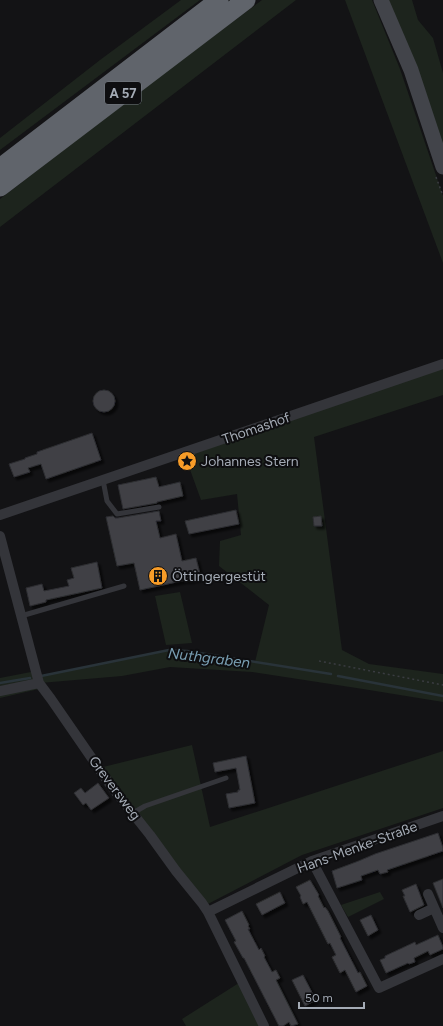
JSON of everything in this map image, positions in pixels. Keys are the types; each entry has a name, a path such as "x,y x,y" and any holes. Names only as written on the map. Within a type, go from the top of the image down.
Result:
{"highway":[{"name":"A 57","path":"0,168 219,0"},
{"name":"A 57","path":"0,187 246,0"}],"main road":[{"path":"381,0 411,70 443,167"}],"street":[{"name":"Thomashof","path":"0,515 443,364"},
{"name":"Greversweg","path":"0,536 39,683 111,786 208,912 264,1026"},
{"path":"0,691 39,683"},
{"name":"Hans-Menke-Straße","path":"208,912 312,861 443,816"},
{"path":"312,861 379,988 443,959"},
{"path":"428,894 443,928"},
{"path":"419,915 434,908"}],"lane":[{"path":"103,480 107,501 117,514 159,506"},
{"path":"21,616 124,586"},
{"path":"133,813 145,806 226,778"}],"path":[{"path":"319,660 443,685"}],"shaded area":[{"path":"181,0 200,0 0,150 0,138 100,60"},
{"path":"262,0 296,0 0,227 0,199"},
{"path":"345,0 372,0 400,69 443,196 443,263"},
{"path":"387,0 412,0 418,20 433,38 443,73 443,149"},
{"path":"443,364 443,395 314,437 342,650 369,664 443,674 443,702 252,672 170,667 122,676 40,683 43,688 0,698 0,678 36,671 38,677 169,650 187,651 255,662 269,605 219,566 220,541 241,535 237,494 201,500 184,453"},
{"path":"180,592 192,643 166,645 155,596"},
{"path":"192,745 210,827 443,751 443,808 302,855 204,906 99,768"},
{"path":"380,892 384,899 348,917 341,905"},
{"path":"242,981 264,1026 186,1026 182,1019"}],"building":[{"path":"104,390 112,393 115,401 112,409 104,412 96,409 93,401 96,393"},
{"path":"92,433 101,460 46,479 41,464 28,468 30,472 14,477 9,464 37,454 37,452"},
{"path":"156,477 159,487 180,482 183,496 157,503 123,509 118,485"},
{"path":"236,510 239,524 189,534 185,521"},
{"path":"159,511 161,521 156,521 160,538 176,534 182,561 196,558 201,578 140,590 134,563 117,566 106,517 113,516 118,518"},
{"path":"321,516 322,526 314,526 313,517"},
{"path":"97,562 102,588 46,600 46,602 30,606 26,588 42,584 44,591 69,586 67,580 74,578 71,568"},
{"path":"246,756 255,803 229,808 226,794 238,792 238,790 240,790 236,768 215,772 213,763"},
{"path":"98,783 109,798 91,810 86,803 83,805 74,793 81,788 85,793"},
{"path":"438,833 443,851 387,870 388,872 380,874 378,870 361,876 362,880 337,888 332,871 375,854"},
{"path":"443,879 443,908 433,883"},
{"path":"310,880 319,895 318,896 324,908 325,907 328,911 358,973 360,972 367,986 356,992 345,970 340,973 332,957 336,955 330,943 328,944 307,902 303,904 300,897 301,896 296,887"},
{"path":"416,884 424,905 410,912 402,890"},
{"path":"280,892 285,903 262,915 256,904"},
{"path":"242,911 249,925 248,926 250,929 248,929 259,950 261,948 272,972 276,970 280,978 276,980 298,1024 291,1026 289,1022 283,1026 279,1026 244,958 234,942 236,941 225,920"},
{"path":"371,915 378,930 368,936 360,920"},
{"path":"438,935 443,949 430,955 428,951 414,958 415,962 408,963 386,973 380,960 385,958 385,956 415,942 416,945"},
{"path":"303,975 316,1000 305,1006 292,980"}],"waterway":[{"name":"Nuthgraben","path":"41,676 169,650 187,651 331,674"},
{"name":"Nuthgraben","path":"338,676 443,696"},
{"name":"Nuthgraben","path":"0,683 30,678"}],"place":[{"name":"Johannes Stern","path":"187,461"},
{"name":"Öttingergestüt","path":"158,576"}]}
